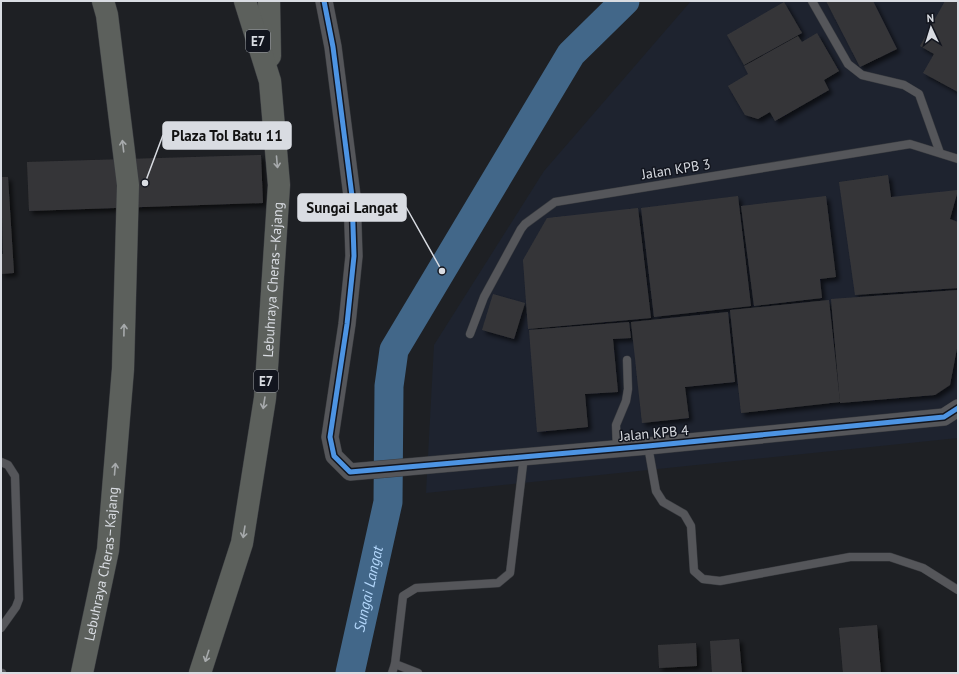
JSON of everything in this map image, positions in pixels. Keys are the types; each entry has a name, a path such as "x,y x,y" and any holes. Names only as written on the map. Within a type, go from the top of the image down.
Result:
{"highway":[{"name":"Lebuhraya Cheras–Kajang","path":"82,673 108,550 124,369 128,185 107,15 103,1"},
{"name":"Lebuhraya Cheras–Kajang","path":"200,673 242,543 265,398 278,185 270,81 245,1"},
{"path":"269,1 270,81"}],"street":[{"name":"Jalan KPB 4","path":"324,1 333,47 352,196 354,256 347,324 330,437 334,456 350,472 617,449 944,417 958,408"}],"lane":[{"path":"812,1 848,64 862,75 904,85 919,94 940,153"},
{"name":"Jalan KPB 3","path":"470,334 484,297 521,229 525,224 556,202 910,144 958,159"},
{"path":"617,449 616,425 626,401 628,389 627,360"},
{"path":"648,446 656,491 663,502 684,514 691,526 694,571 704,579 720,581 850,557 890,557 923,568 958,590"},
{"path":"392,673 395,664 403,596 416,588 498,583 510,573 517,457"},
{"path":"1,462 8,465 15,476 19,600 16,607 1,628"},
{"path":"395,664 418,673"}],"shaded area":[{"path":"691,1 958,1 958,438 426,493 434,345 544,171"}],"building":[{"path":"826,1 873,1 897,49 860,67"},
{"path":"945,1 958,1 958,92 923,73 934,54 920,46"},
{"path":"784,2 802,33 744,65 727,35"},
{"path":"817,33 839,71 824,80 829,90 775,121 770,112 758,119 745,115 728,86 748,74 744,66 798,36 802,42"},
{"path":"261,155 263,203 29,211 27,162"},
{"path":"888,175 891,197 958,190 950,219 958,222 958,288 855,295 839,182"},
{"path":"1,177 8,177 14,273 1,274 1,254 3,254"},
{"path":"738,196 751,306 654,317 641,208"},
{"path":"826,196 836,277 820,279 822,298 754,306 741,206"},
{"path":"638,208 651,318 528,329 523,260 547,218"},
{"path":"958,290 958,343 950,385 935,395 840,403 831,299"},
{"path":"493,294 525,303 514,339 482,330"},
{"path":"829,300 840,402 741,413 730,310"},
{"path":"728,312 735,382 685,387 689,418 642,423 631,322"},
{"path":"629,322 631,338 613,339 618,392 585,394 588,427 537,432 529,330"},
{"path":"877,625 881,673 843,673 839,628"},
{"path":"739,639 742,673 712,673 710,641"},
{"path":"696,643 697,666 659,668 658,645"}],"waterway":[{"name":"Sungai Langat","path":"350,673 388,502 389,386 394,350 571,54 625,1"}],"cycle path":[{"path":"324,1 333,47 352,196 354,256 347,324 330,437 334,456 350,472 648,446 944,417 958,408"}],"place":[{"name":"Plaza Tol Batu 11","path":"145,183"},
{"name":"Sungai Langat","path":"442,271"}]}
